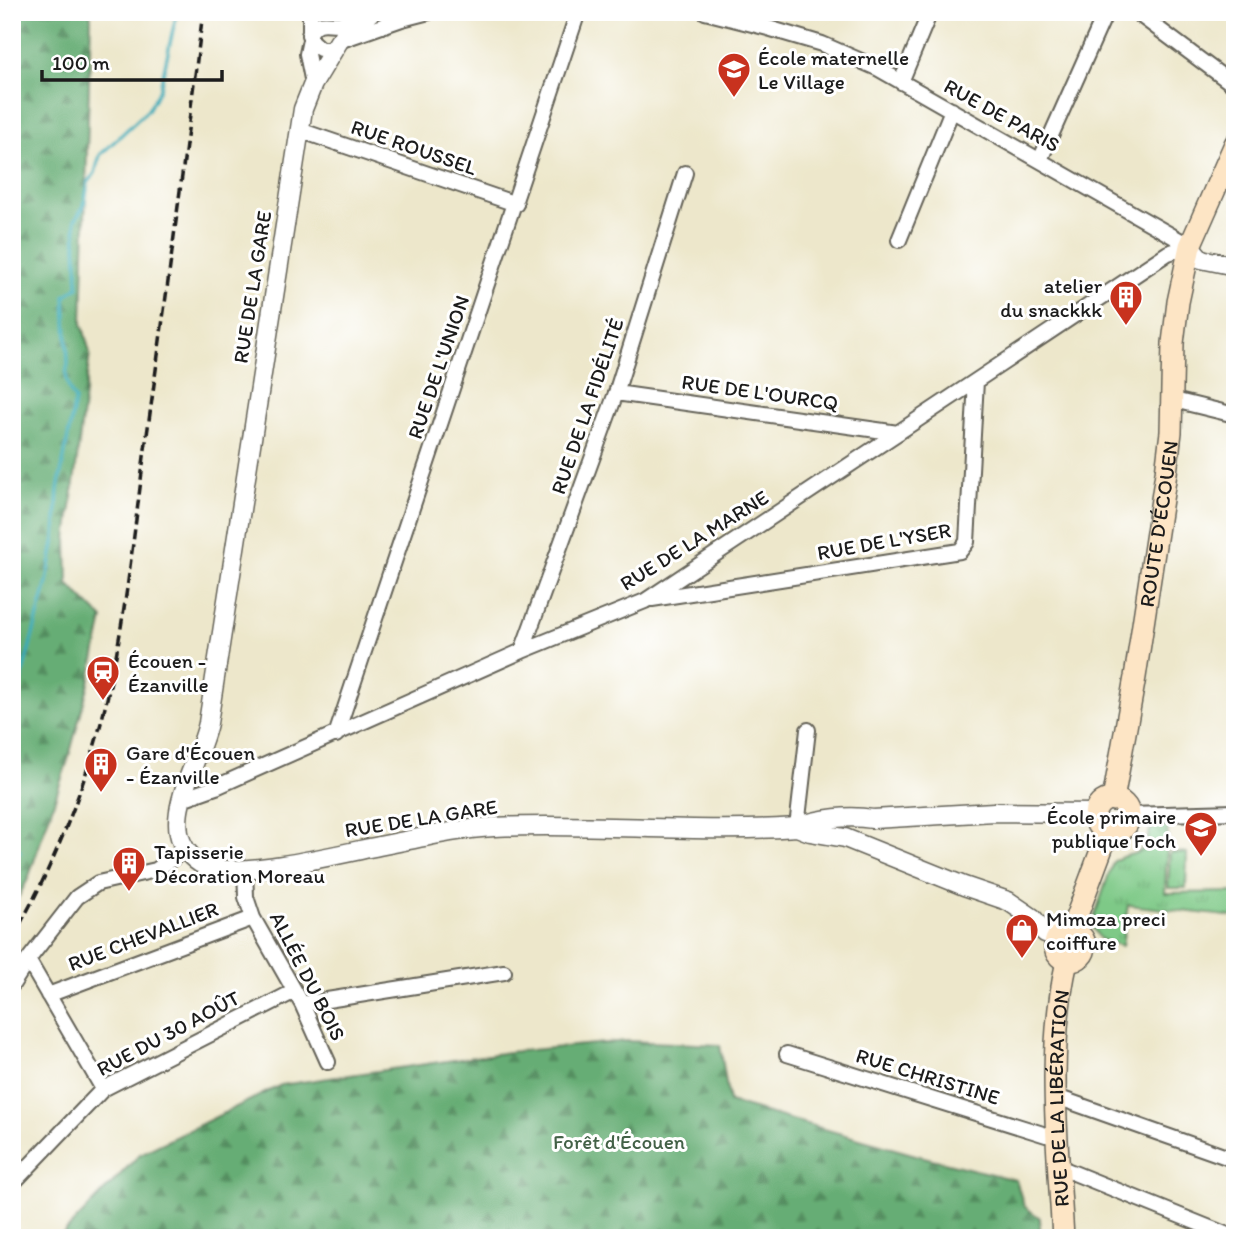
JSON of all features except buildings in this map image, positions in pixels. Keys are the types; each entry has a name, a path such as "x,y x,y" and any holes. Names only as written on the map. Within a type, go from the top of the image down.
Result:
{"main road":[{"name":"ROUTE D'ÉCOUEN","path":"1104,806 1135,677 1163,497 1171,432 1173,343 1178,302 1190,246 1226,184 1235,144"},
{"path":"1104,806 1125,806 1129,815 1123,829 1108,832 1098,824 1104,806"},
{"path":"1065,934 1108,832"},
{"name":"RUE DE LA LIBÉRATION","path":"1063,1238 1054,1061 1067,961 1079,958 1085,949 1082,937 1065,934"}],"street":[{"path":"310,12 307,54 313,84"},
{"path":"316,12 337,31 339,41"},
{"path":"310,38 316,47 331,49 374,12"},
{"path":"383,12 402,19"},
{"path":"339,41 429,12"},
{"name":"RUE DE L'UNION","path":"336,735 516,204 578,12"},
{"name":"RUE DE PARIS","path":"705,12 726,14 822,44 877,68 1190,246"},
{"path":"901,82 930,12"},
{"path":"1040,160 1106,12"},
{"path":"1136,12 1235,86"},
{"path":"310,38 317,24 341,24 351,15"},
{"path":"339,41 351,15"},
{"name":"RUE DE LA GARE","path":"339,41 306,98 299,130 208,723 205,740 182,799 176,827 186,849 198,862 212,868 245,868 492,827 797,827 845,838 1008,901 1033,918 1045,933 1065,934"},
{"path":"899,240 952,110"},
{"name":"RUE ROUSSEL","path":"299,130 516,204"},
{"name":"RUE DE LA FIDÉLITÉ","path":"522,651 616,393 685,173"},
{"path":"1190,246 1201,259 1235,266"},
{"name":"RUE DE LA MARNE","path":"182,799 336,735 522,651 645,601 1168,253 1190,246"},
{"name":"RUE DE L'YSER","path":"645,601 960,551 967,542 976,381"},
{"name":"RUE DE L'OURCQ","path":"616,393 898,433"},
{"path":"1171,402 1182,402 1235,415"},
{"path":"808,730 797,827 811,822 860,817 873,819 1104,806"},
{"path":"1129,815 1235,813"},
{"path":"845,838 849,832 873,819"},
{"path":"12,985 76,897 98,883 156,870 186,849"},
{"name":"ALLÉE DU BOIS","path":"245,868 246,897 253,918 328,1062"},
{"name":"RUE CHEVALLIER","path":"48,995 253,918"},
{"path":"28,960 103,1089"},
{"name":"RUE DU 30 AOÛT","path":"12,1184 103,1089 297,998 504,972"},
{"name":"RUE CHRISTINE","path":"787,1054 1056,1136"},
{"path":"1054,1096 1235,1160"},
{"path":"1059,1167 1235,1238"}],"green space":[{"path":"12,12 89,12 91,17 82,323 90,353 67,540 68,584 103,619 68,760 28,879 12,909"},
{"path":"1168,824 1165,893 1235,892 1235,917 1128,905 1122,946 1100,939 1093,928 1093,921 1113,862 1139,851 1144,847 1150,830"},
{"path":"1170,852 1187,853 1186,888 1168,888"},
{"name":"Forêt d'Écouen","path":"627,1041 720,1045 729,1102 916,1155 1016,1180 1024,1206 1040,1218 1040,1238 59,1238 140,1154 281,1085 509,1052"}],"waterway":[{"path":"12,777 18,691 47,582 55,538 58,489 75,400 66,378 68,364 65,296 78,287 75,220 84,206 88,183 95,173 100,155 148,110 160,88 177,12"},
{"path":"12,844 20,852"}],"railway":[{"path":"12,938 40,887 74,806 93,751 109,689 128,584 203,12"}],"place":[{"name":"École maternelle Le Village","path":"734,99"},
{"name":"atelier du snackkk","path":"1126,327"},
{"name":"Écouen - Ézanville","path":"103,702"},
{"name":"Gare d'Écouen - Ézanville","path":"101,794"},
{"name":"École primaire publique Foch","path":"1201,858"},
{"name":"Tapisserie Décoration Moreau","path":"129,893"},
{"name":"Mimoza preci coiffure","path":"1022,960"}]}
